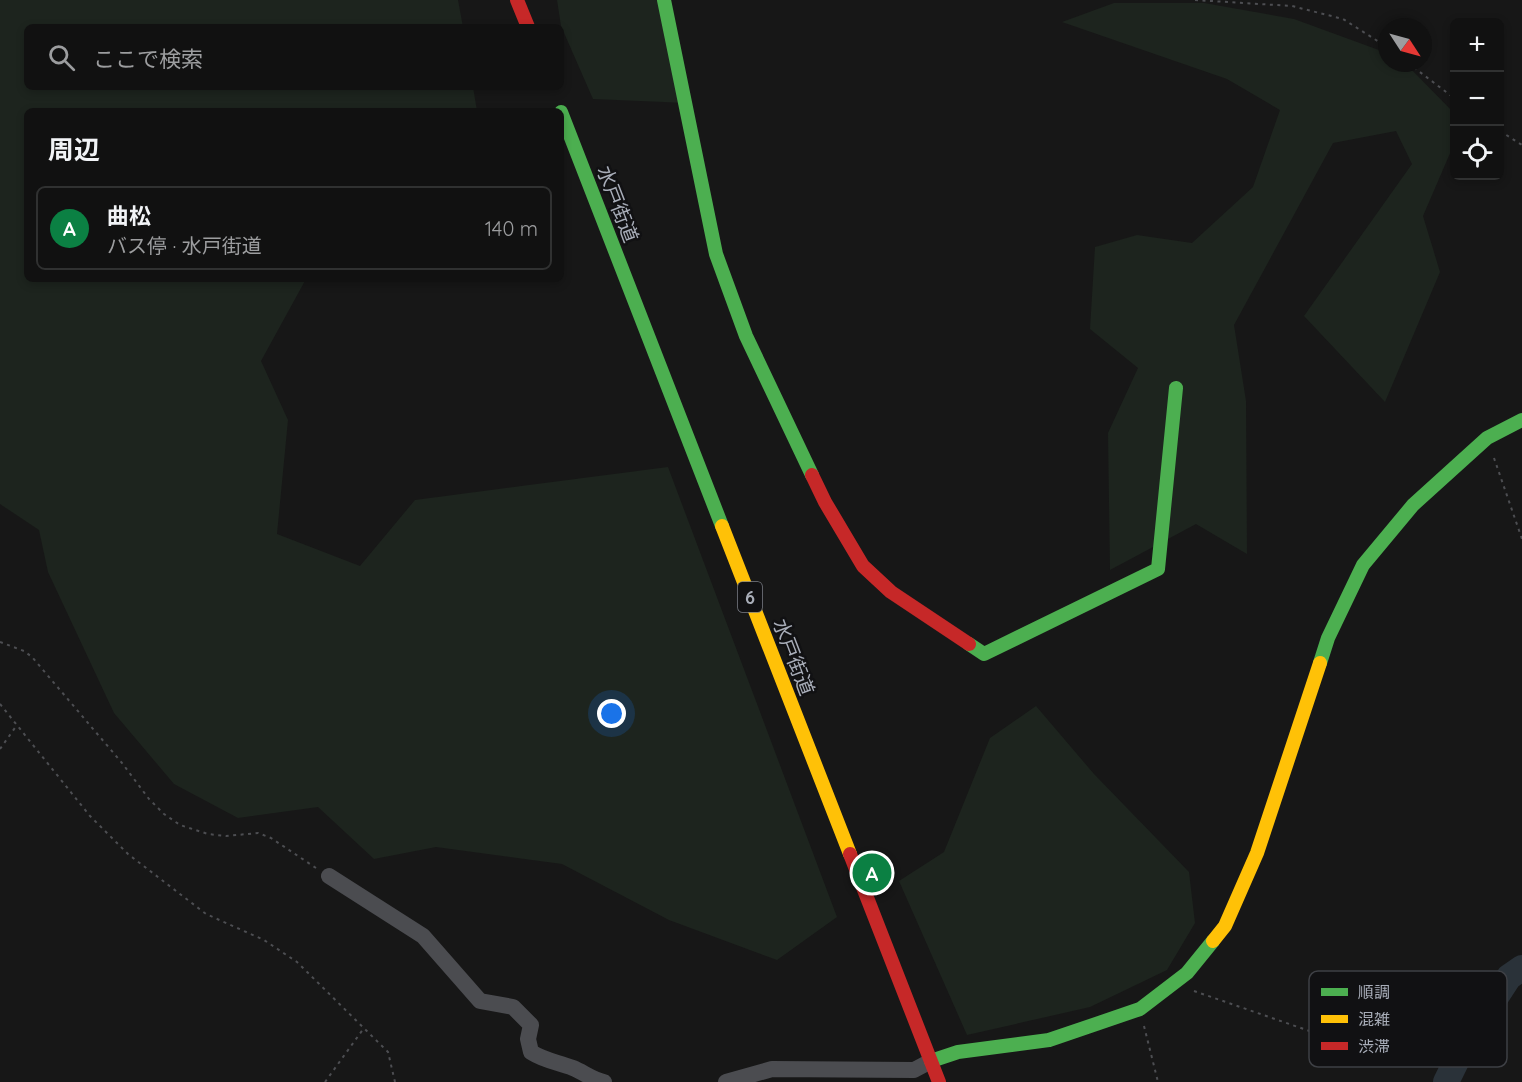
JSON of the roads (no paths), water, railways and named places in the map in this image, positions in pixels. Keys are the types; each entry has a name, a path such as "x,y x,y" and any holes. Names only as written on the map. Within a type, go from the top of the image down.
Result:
{"main road":[{"path":"518,0 527,24"},
{"path":"664,0 716,254 746,336 825,502 863,566 891,592 984,654 1158,569 1176,387"},
{"name":"水戸街道","path":"564,119 939,1082"},
{"path":"931,1061 958,1052 1049,1040 1140,1009 1187,974 1226,926 1257,853 1328,638 1363,565 1413,505 1487,438 1522,420"}],"street":[{"path":"329,876 423,936 480,1001 513,1007 531,1025 528,1039 531,1052 543,1060 569,1067 604,1082"},
{"path":"726,1082 772,1069 914,1070 931,1061"}],"waterway":[{"path":"1507,980 1522,968"},
{"path":"1446,1082 1453,1067"}],"place":[{"name":"曲松","path":"872,873"}]}
